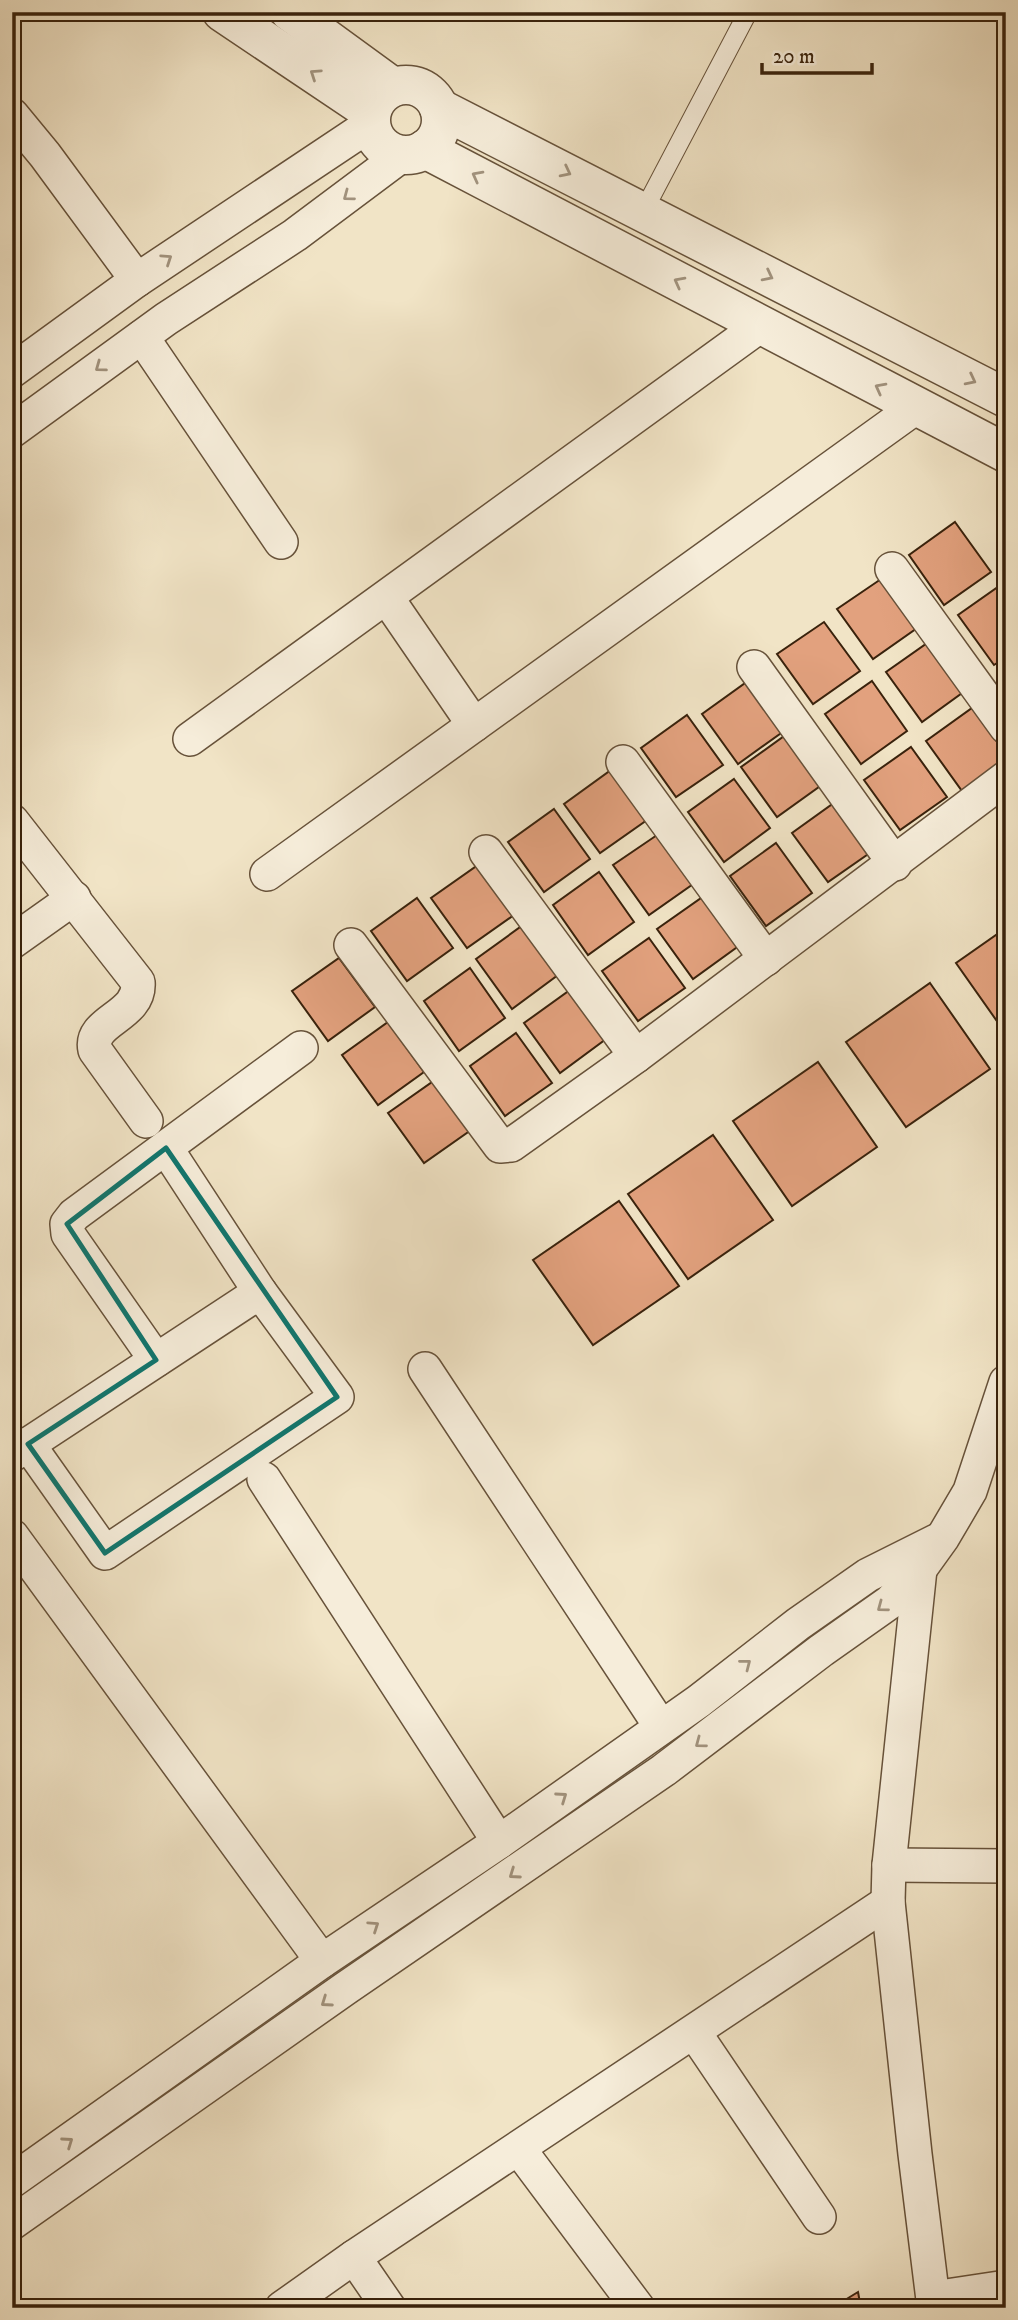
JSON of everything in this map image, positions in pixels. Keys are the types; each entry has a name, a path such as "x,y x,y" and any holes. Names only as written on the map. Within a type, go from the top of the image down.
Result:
{"street":[{"path":"222,12 378,108"},
{"path":"290,12 378,108"},
{"path":"12,370 378,108 404,85 426,90 434,98 442,119 434,141 142,337 12,431"},
{"path":"378,108 374,135 391,152 414,152 761,325 1006,453"},
{"path":"439,108 1006,398"},
{"path":"12,115 137,279"},
{"path":"190,739 761,325"},
{"path":"142,337 281,542"},
{"path":"267,874 916,407"},
{"path":"892,569 1006,727"},
{"path":"387,598 474,725"},
{"path":"754,667 895,864"},
{"path":"623,762 766,959"},
{"path":"351,946 500,1146 511,1145 895,864 1006,778"},
{"path":"12,821 138,982 139,993 134,1002 96,1035 93,1042 94,1050 146,1121"},
{"path":"486,852 636,1056"},
{"path":"12,943 74,898"},
{"path":"156,1360 68,1234 67,1224 74,1215 301,1048"},
{"path":"166,1148 260,1292 337,1397 105,1553 20,1449 260,1292"},
{"path":"425,1369 661,1727"},
{"path":"12,2223 346,1988 664,1770 890,1602 920,1569 943,1537 973,1482 1006,1382"},
{"path":"264,1479 499,1842"},
{"path":"12,1536 322,1961"},
{"path":"12,2181 322,1961 499,1842 699,1701 797,1624 868,1575 943,1537"},
{"path":"920,1569 889,1865 888,1902 933,2303 1006,2287"},
{"path":"889,1865 1006,1866"},
{"path":"282,2308 354,2257 888,1902"},
{"path":"694,2032 819,2217"},
{"path":"519,2149 638,2308"},
{"path":"354,2257 389,2308"}],"lane":[{"path":"643,212 748,12"}],"highlighted area":[{"path":"166,1148 337,1397 105,1553 28,1444 156,1360 67,1224"}],"building":[{"path":"955,522 991,572 944,605 909,555"},
{"path":"884,577 920,626 873,659 837,609"},
{"path":"1005,582 1006,657 994,665 958,615"},
{"path":"824,622 860,671 813,704 777,654"},
{"path":"933,639 969,688 922,722 886,672"},
{"path":"748,681 784,731 738,764 702,714"},
{"path":"872,681 907,731 861,764 825,714"},
{"path":"972,708 1006,754 1006,760 962,791 926,741"},
{"path":"687,715 723,765 676,797 641,748"},
{"path":"787,734 823,784 777,817 741,767"},
{"path":"911,747 947,797 900,830 864,780"},
{"path":"611,770 647,820 600,853 564,804"},
{"path":"734,779 770,828 724,862 688,812"},
{"path":"838,800 874,850 828,882 792,833"},
{"path":"554,809 590,859 544,892 508,842"},
{"path":"660,833 696,882 649,915 613,865"},
{"path":"776,843 812,893 766,926 730,876"},
{"path":"478,865 514,915 467,948 431,898"},
{"path":"599,872 634,922 588,955 553,905"},
{"path":"704,896 740,945 693,979 657,929"},
{"path":"417,898 453,948 407,981 371,931"},
{"path":"523,925 558,975 512,1009 476,959"},
{"path":"1006,928 1006,1034 956,963"},
{"path":"649,938 685,988 638,1021 602,971"},
{"path":"339,958 375,1007 328,1041 292,991"},
{"path":"470,968 505,1018 459,1051 424,1001"},
{"path":"930,983 990,1069 906,1127 846,1042"},
{"path":"570,990 606,1039 560,1073 524,1023"},
{"path":"388,1022 424,1072 378,1105 342,1055"},
{"path":"516,1033 552,1083 505,1116 470,1066"},
{"path":"818,1062 877,1147 792,1206 733,1121"},
{"path":"435,1080 471,1130 424,1163 388,1113"},
{"path":"713,1135 773,1220 688,1279 628,1194"},
{"path":"619,1201 679,1286 593,1345 533,1260"},
{"path":"858,2292 861,2308 832,2308"}]}
